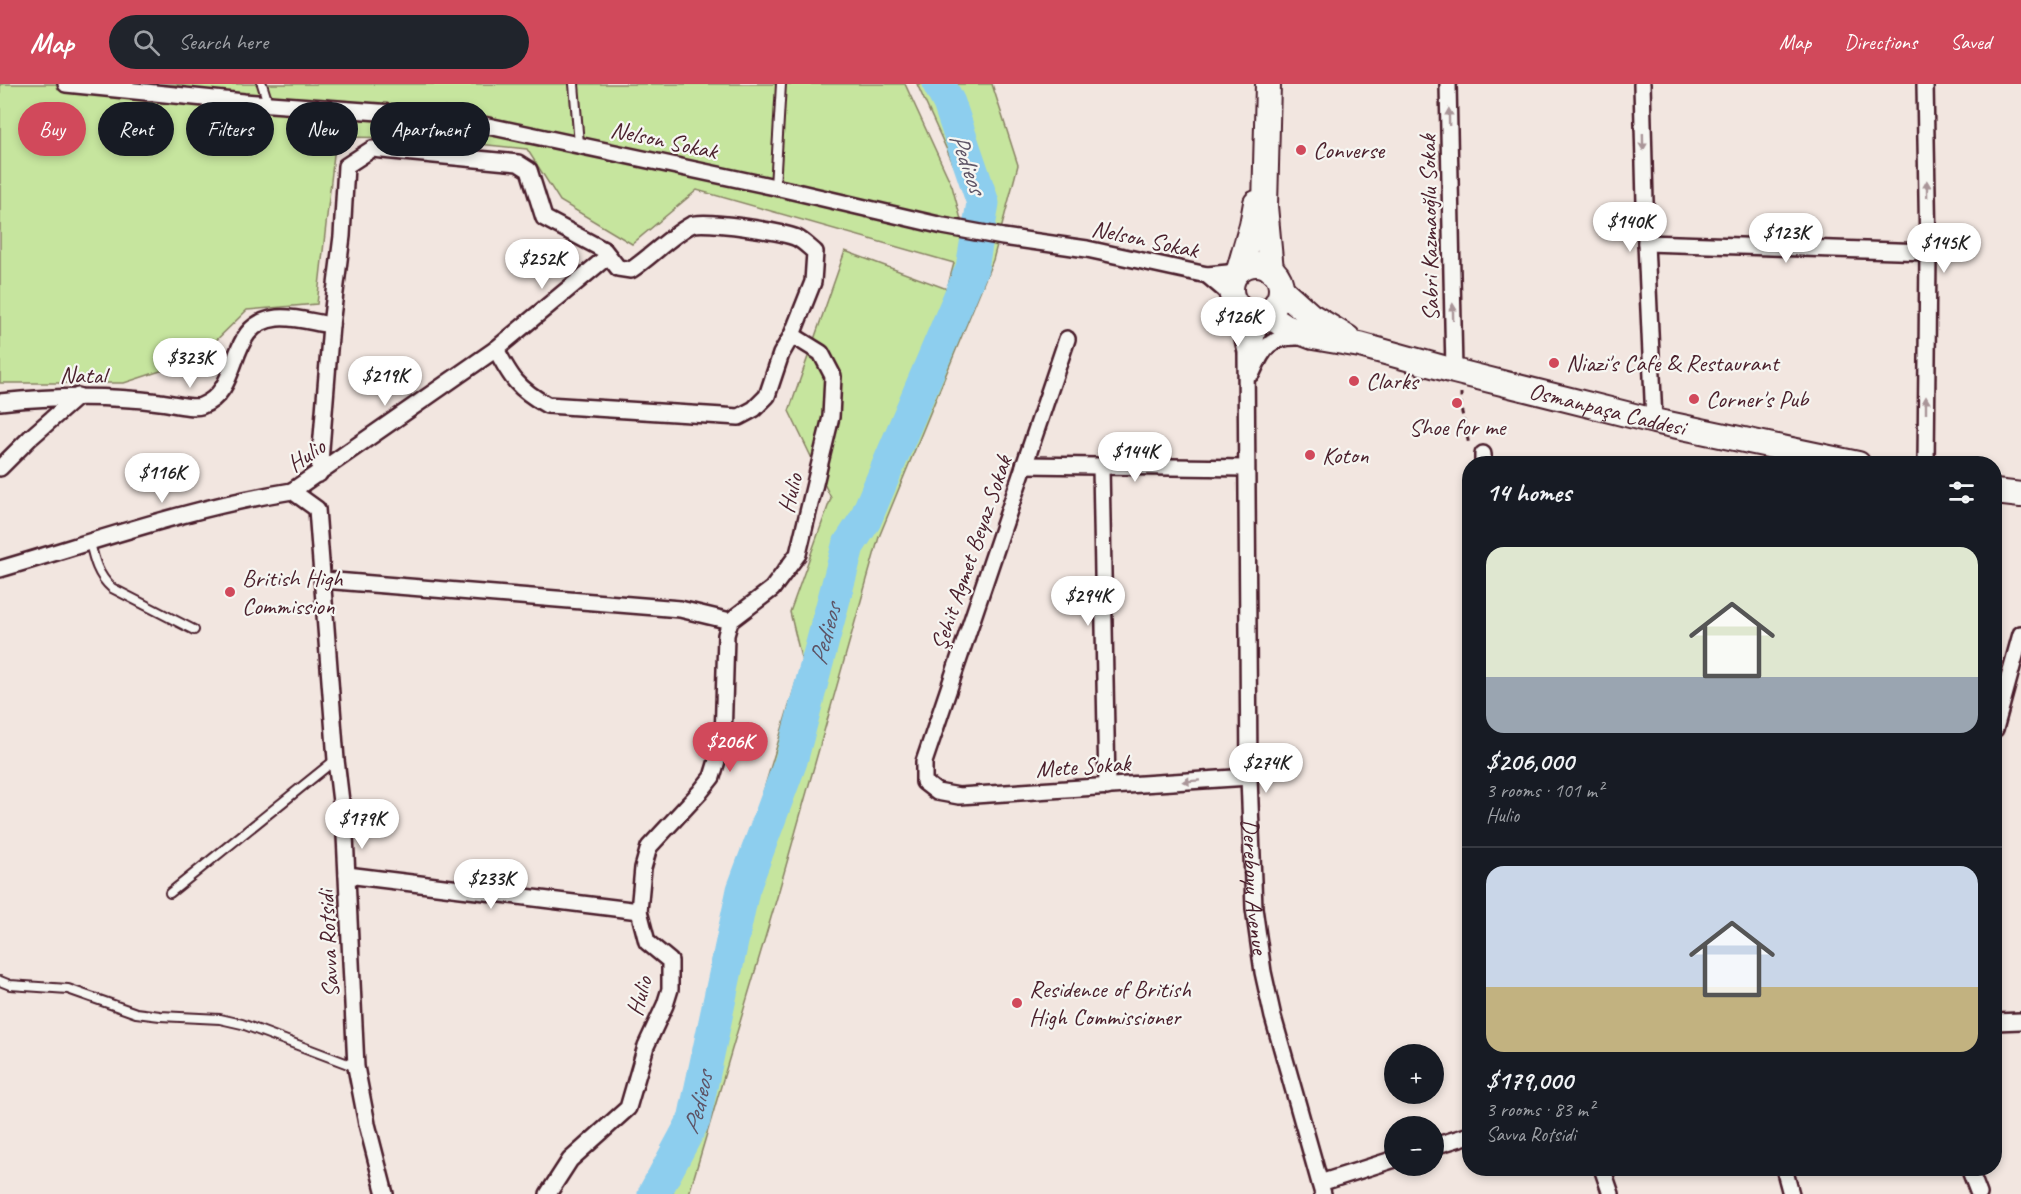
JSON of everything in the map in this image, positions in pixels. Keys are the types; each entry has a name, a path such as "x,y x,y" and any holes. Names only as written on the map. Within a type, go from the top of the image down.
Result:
{"main road":[{"path":"1268,84 1268,132 1265,206 1276,279 1276,304 1262,313 1245,312 1233,299 1232,283 1239,271 1252,225 1268,132"},
{"path":"1239,271 1255,264 1276,279"},
{"name":"Osmanpaşa Caddesi","path":"1276,279 1310,315 1360,345"},
{"name":"Osmanpaşa Caddesi","path":"1262,313 1286,327 1317,338 1360,345 1654,421 1820,456"},
{"path":"2002,493 2021,495"}],"street":[{"name":"Nelson Sokak","path":"66,84 257,102"},
{"name":"Sabri Kazmaoğlu Sokak","path":"1448,84 1458,372"},
{"path":"1642,84 1654,421"},
{"path":"1925,84 1928,252 1926,456"},
{"name":"Nelson Sokak","path":"274,103 446,117 579,144 963,230 1087,249 1207,274 1239,271"},
{"path":"319,474 331,325 342,236 346,166 372,149 518,163 529,170 544,218 604,250 618,268 631,270 670,238 694,224 725,224 797,238 815,252 813,282 792,335 781,354 767,396 754,409 740,417 547,405 526,394 509,374 496,349"},
{"path":"1646,243 1928,252"},
{"name":"Hulio","path":"292,491 496,349 608,256"},
{"name":"Nelson Sokak","path":"1207,274 1233,299"},
{"name":"Dereboyu Avenue","path":"1233,299 1246,352 1249,777 1257,937 1273,1017 1322,1188"},
{"name":"Dereboyu Avenue","path":"1246,390 1252,373 1262,313"},
{"name":"Natal","path":"0,402 78,396 145,400 199,407 219,395 230,376 236,352 247,333 267,320 280,317 331,325"},
{"name":"Hulio","path":"548,1194 570,1161 628,1108 646,1046 670,990 670,961 647,942 639,911 643,867 649,847 712,777 723,741 726,635 730,621 772,589 798,554 831,417 833,376 821,353 792,335"},
{"path":"1252,373 1261,353 1273,341 1284,337 1317,338"},
{"name":"Şehit Agmet Beyaz Sokak","path":"924,782 924,762 1067,339"},
{"path":"0,468 78,396"},
{"path":"1024,465 1246,468"},
{"path":"1101,466 1107,787"},
{"path":"0,569 245,499 292,491"},
{"name":"Savva Rotsidi","path":"292,491 317,509 336,760 345,835 356,1067 366,1124 386,1194"},
{"path":"323,580 680,609 730,621"},
{"path":"2002,677 2021,634"},
{"name":"Mete Sokak","path":"924,782 937,792 958,796 1249,777"},
{"path":"347,875 639,911"},
{"path":"2002,1022 2021,1021"},
{"path":"1444,1143 1462,1137"},
{"path":"1322,1188 1384,1163"},
{"path":"1605,1176 1611,1194"},
{"path":"1786,1176 1791,1194"},
{"path":"1972,1176 1978,1194"}],"lane":[{"path":"262,84 268,102"},
{"path":"574,84 579,144"},
{"path":"775,187 780,84"},
{"path":"90,542 95,565 104,581 112,588 194,630"},
{"path":"170,893 336,760"},
{"path":"0,981 10,985 68,989 136,1013 220,1019 242,1024 356,1067"}],"path":[{"path":"1458,372 1466,436 1478,456"}],"green space":[{"path":"0,84 905,84 952,186 963,227 969,205 960,179 917,84 992,84 1018,165 993,260 879,537 778,894 689,1194 639,1194 682,1114 745,853 802,662 790,612 831,498 789,411 845,251 947,289 954,263 697,190 632,244 560,201 527,149 490,145 490,102 370,102 370,137 358,137 358,102 286,102 286,156 334,156 317,304 247,310 197,359 124,383 0,383"}],"waterway":[{"name":"Pedieos","path":"654,1194 694,1120 743,890 791,761 848,546 865,520 972,268 983,203 949,103 939,84"}],"place":[{"name":"Converse","path":"1301,150"},
{"name":"Niazi's Cafe & Restaurant","path":"1554,363"},
{"name":"Clarks","path":"1354,381"},
{"name":"Corner's Pub","path":"1694,399"},
{"name":"Shoe for me","path":"1457,403"},
{"name":"Koton","path":"1310,455"},
{"name":"British High Commission","path":"230,592"},
{"name":"Residence of British High Commissioner","path":"1017,1003"}]}
